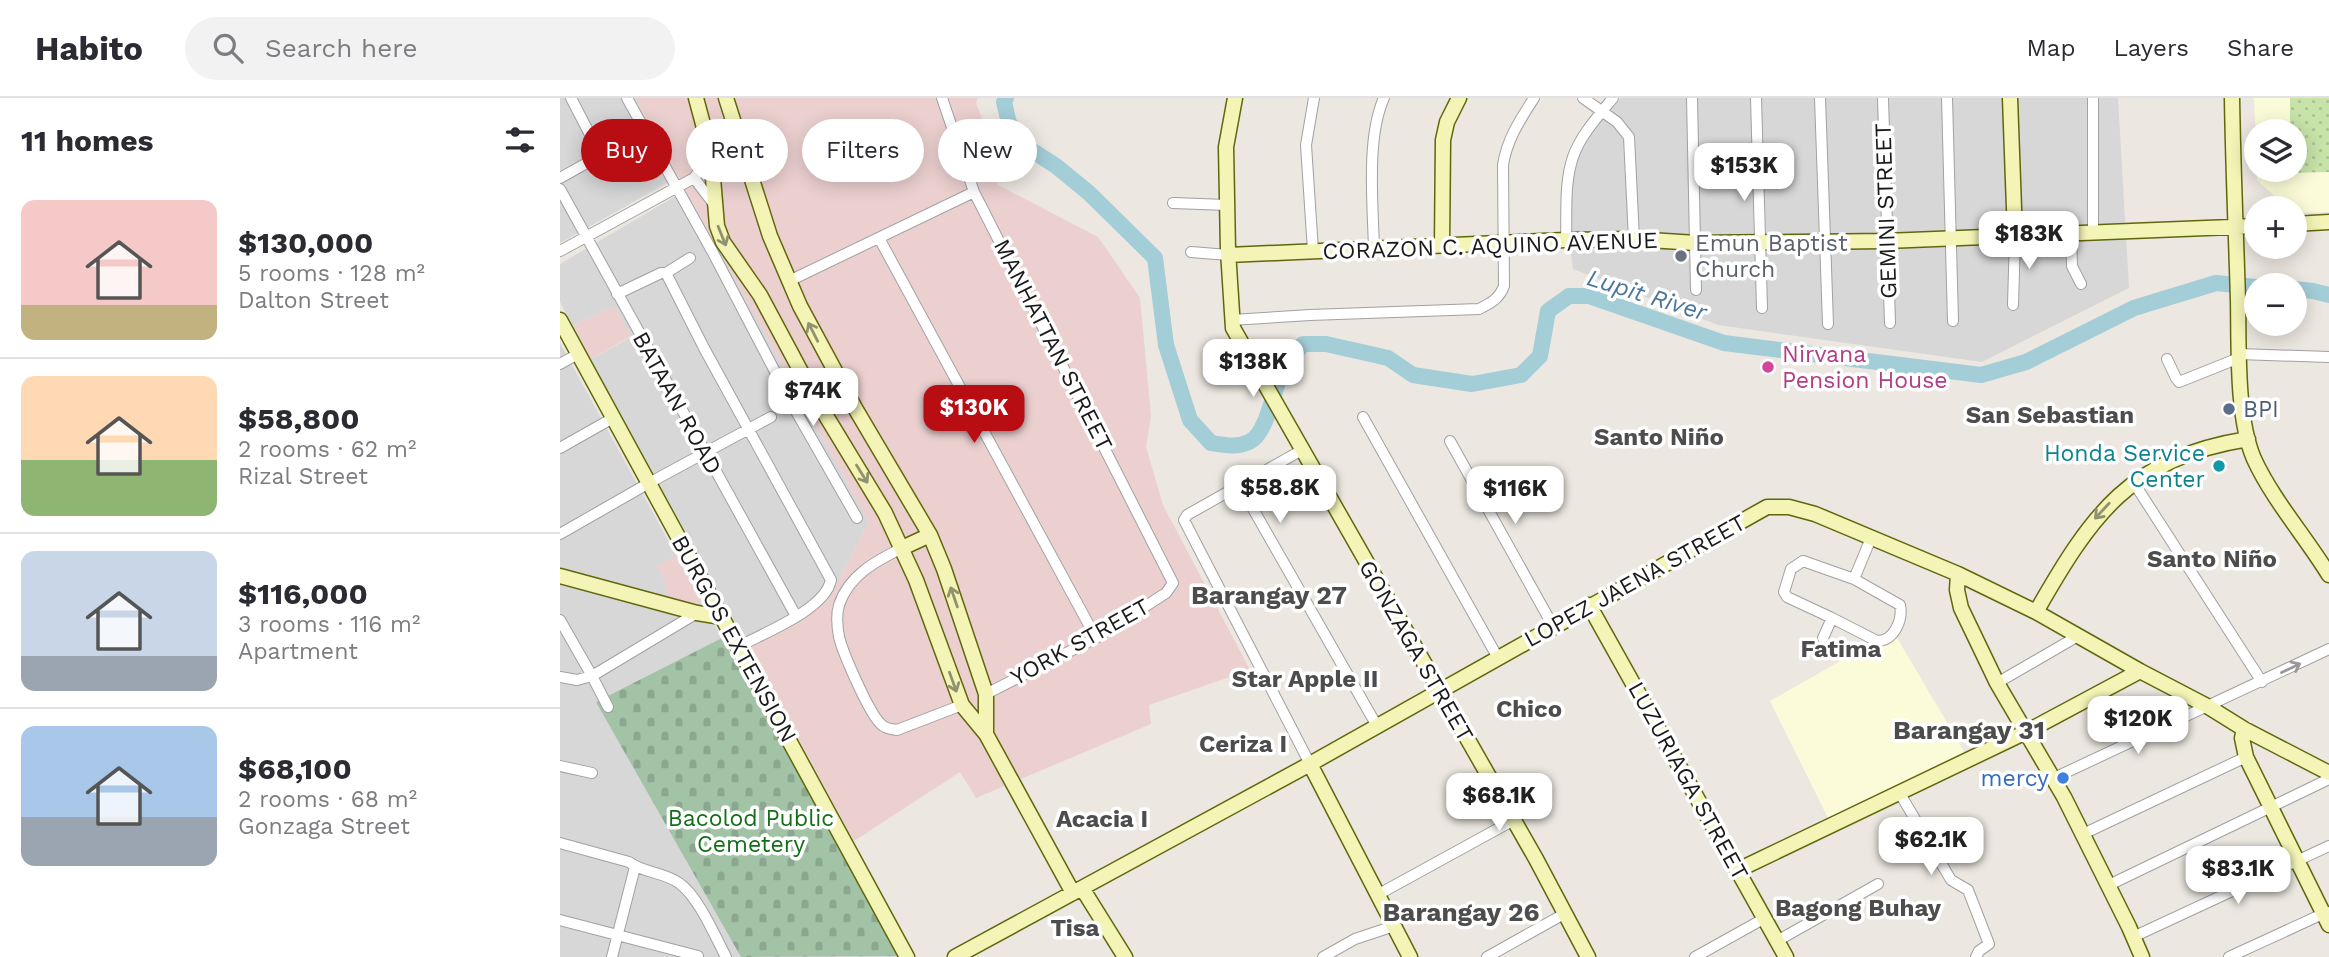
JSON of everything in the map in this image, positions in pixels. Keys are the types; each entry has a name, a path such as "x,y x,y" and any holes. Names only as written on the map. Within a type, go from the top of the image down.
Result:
{"street":[{"path":"560,178 594,159 599,152 571,98"},
{"path":"627,98 793,406 857,518"},
{"path":"696,98 702,119"},
{"path":"726,98 770,236 789,281 815,336 930,535 986,694 986,734"},
{"name":"MANHATTAN STREET","path":"942,98 974,192 1172,578 1172,587"},
{"name":"GONZAGA STREET","path":"1234,98 1226,147 1228,255 1231,320 1240,343 1588,957"},
{"path":"1312,251 1306,145 1314,98"},
{"path":"1374,249 1373,151 1379,107 1384,98"},
{"path":"1442,245 1443,140 1447,121 1459,98"},
{"path":"1231,320 1479,309 1500,295 1504,275 1505,150 1535,98"},
{"path":"1583,98 1617,122 1629,137 1634,239"},
{"path":"1566,240 1568,182 1573,158 1581,141 1613,98"},
{"path":"1692,98 1696,290"},
{"path":"1756,98 1762,308"},
{"path":"1820,98 1828,324"},
{"name":"GEMINI STREET","path":"1883,98 1890,323"},
{"path":"1947,98 1953,321"},
{"path":"2010,98 2015,236 2013,305"},
{"path":"2093,98 2093,234"},
{"path":"2232,98 2239,356 2248,439 2253,457 2267,484 2327,569"},
{"path":"560,251 686,182"},
{"path":"697,182 715,206"},
{"path":"713,182 717,226 723,242 773,316 814,396 866,479 902,548 962,705 986,734 1078,890 1125,957"},
{"name":"BATAAN ROAD","path":"560,189 796,616"},
{"path":"789,281 974,192"},
{"path":"1173,203 1227,205"},
{"path":"2307,223 2329,222"},
{"name":"CORAZON C. AQUINO AVENUE","path":"1228,255 1566,240 1634,239 1696,243 1886,241 2244,227"},
{"path":"2071,233 2072,266 2081,284"},
{"path":"879,238 1096,638"},
{"path":"1191,252 1228,255"},
{"path":"617,295 661,272 666,273 690,258"},
{"path":"666,273 831,580 822,599 738,647"},
{"name":"BURGOS EXTENSION","path":"560,320 907,957"},
{"path":"560,364 578,354"},
{"path":"2167,359 2179,382 2239,356 2329,357"},
{"path":"560,534 771,417"},
{"path":"1363,417 1498,658"},
{"path":"560,448 613,418"},
{"path":"2036,612 2069,555 2093,522 2121,493 2163,464 2191,451 2248,439"},
{"path":"1450,441 1553,626"},
{"path":"1302,450 1187,514 1184,520 1410,957"},
{"path":"2134,483 2262,681"},
{"path":"1240,486 1377,726"},
{"name":"LOPEZ JAENA STREET","path":"955,957 1440,692 1589,605 1767,507 1801,510 1958,574 2036,612 2244,729 2329,773"},
{"path":"930,535 870,566 852,582 844,593 836,618 843,650 875,719 889,729 897,730 986,694"},
{"path":"1854,579 1871,538"},
{"path":"1803,561 1854,579 1900,605 1900,618 1891,638 1885,641 1877,640 1787,597 1784,592 1791,569 1803,561"},
{"path":"1958,574 1957,598 1997,683 2054,778 2109,885 2142,957"},
{"path":"560,576 696,613 722,617"},
{"name":"YORK STREET","path":"986,694 1096,638 1172,587"},
{"name":"LUZURIAGA STREET","path":"1589,605 1786,957"},
{"path":"560,677 577,680 592,676 696,613"},
{"path":"1823,638 1832,618"},
{"path":"560,620 608,707"},
{"path":"1997,683 2078,636"},
{"path":"2054,778 2329,649"},
{"path":"1738,870 2026,732 2140,671"},
{"path":"2229,957 2327,917 2246,757 2242,738 2244,729"},
{"path":"2083,834 2246,757"},
{"path":"560,766 592,773"},
{"path":"2109,885 2329,779"},
{"path":"1899,792 1940,863 1955,883 1968,890 1989,944 1979,951 1976,957"},
{"path":"1379,894 1512,821"},
{"path":"560,843 629,862 635,867 677,881 689,891 726,957"},
{"path":"2133,937 2329,846"},
{"path":"612,957 635,867"},
{"path":"1777,941 1878,884"},
{"path":"1494,955 1564,914"},
{"path":"1695,957 1765,918"},
{"path":"560,920 698,956"},
{"path":"1324,957 1355,939 1394,926"}],"shaded area":[{"path":"560,98 635,98 646,119 581,119 581,182 669,182 560,243"},
{"path":"635,98 978,98 976,103 982,119 938,119 938,182 997,182 1098,237 1140,298 1151,416 1146,447 1163,505 1250,670 1149,705 1151,724 976,798 960,772 854,841 747,644 829,599 869,522 672,165 672,119 647,119"},
{"path":"1621,98 2118,98 2129,288 1982,362 1718,325 1573,269 1569,240 1572,169 1585,138"},
{"path":"2254,98 2329,98 2329,212 2307,213 2307,196 2274,196 2259,182 2307,182 2307,119 2255,119"},
{"path":"672,166 678,177 672,180"},
{"path":"686,190 869,522 829,599 747,644 591,359 631,337 615,307 573,325 560,302 560,264"},
{"path":"615,307 631,336 591,359 573,325"},
{"path":"560,343 676,555 897,957 560,957"},
{"path":"676,555 702,601 695,608 668,600 666,587 656,567"},
{"path":"1893,631 1966,755 1830,822 1770,701"}],"green space":[{"path":"2290,98 2329,98 2329,172 2307,173 2307,119 2290,119"},
{"name":"Bacolod Public Cemetery","path":"722,638 904,956 741,957 596,702"}],"waterway":[{"name":"Lupit River","path":"1006,98 1004,102 1009,123 1025,146 1056,166 1089,193 1155,258 1166,345 1190,420 1211,443 1221,445 1249,442 1260,432 1279,380 1303,344 1326,344 1388,358 1413,375 1472,384 1521,375 1540,356 1548,311 1569,296 1589,296 1724,343 1981,375 2026,362 2134,308 2216,283 2244,286"},
{"name":"Lupit River","path":"2307,290 2329,295"}],"place":[{"name":"Emun Baptist Church","path":"1681,256"},
{"name":"Nirvana Pension House","path":"1768,367"},
{"name":"BPI","path":"2229,409"},
{"name":"Honda Service Center","path":"2219,466"},
{"name":"mercy","path":"2063,778"}],"district":[{"name":"San Sebastian","path":"2050,415"},
{"name":"Santo Niño","path":"1659,437"},
{"name":"Santo Niño","path":"2212,559"},
{"name":"Barangay 27","path":"1269,595"},
{"name":"Fatima","path":"1841,649"},
{"name":"Star Apple II","path":"1305,679"},
{"name":"Chico","path":"1529,709"},
{"name":"Barangay 31","path":"1969,730"},
{"name":"Ceriza I","path":"1243,744"},
{"name":"Acacia I","path":"1102,819"},
{"name":"Bagong Buhay","path":"1858,908"},
{"name":"Barangay 26","path":"1461,912"},
{"name":"Tisa","path":"1075,928"}]}
